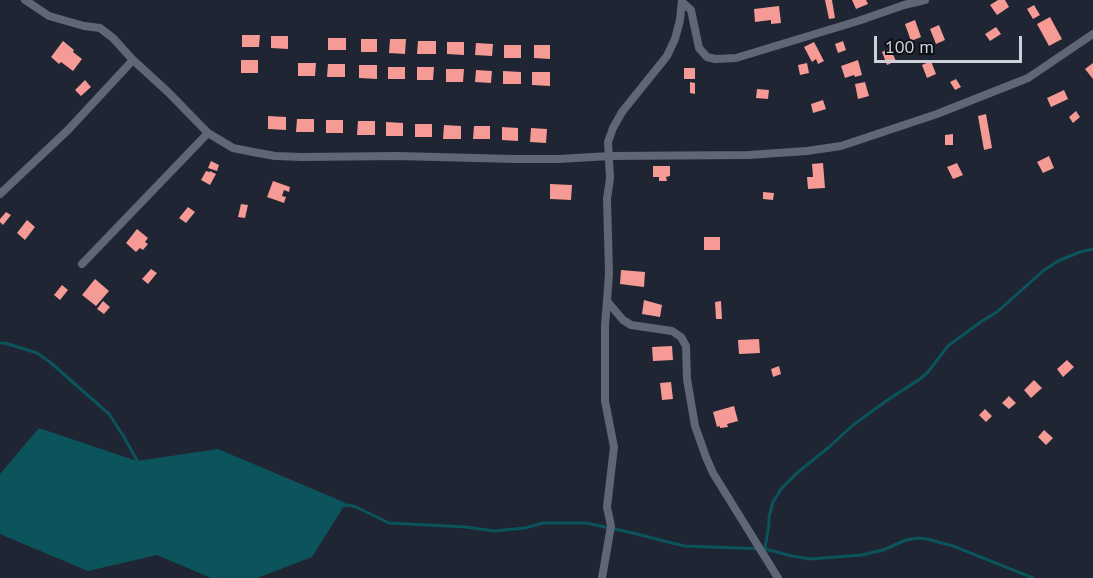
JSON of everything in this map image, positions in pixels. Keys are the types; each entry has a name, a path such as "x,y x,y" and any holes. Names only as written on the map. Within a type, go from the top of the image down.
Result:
{"street":[{"path":"25,0 50,16 100,28 113,38 208,133 233,148 275,156 559,159 609,156 748,155 841,146 938,114 1028,78 1093,34"},
{"path":"682,1 691,10 699,48 706,57 715,59 736,58 925,0"},
{"path":"602,578 611,526 607,507 614,447 605,400 605,325 609,273 608,142 622,112 667,56 675,39 682,1"},
{"path":"0,194 68,130 133,60"},
{"path":"82,264 208,133"},
{"path":"607,301 622,320 631,325 672,331 681,337 686,346 687,379 695,426 706,457 713,473 778,578"}],"shaded area":[{"path":"39,428 137,461 218,449 346,503 312,557 257,578 211,578 157,555 88,571 0,534 0,474"}],"building":[{"path":"825,0 832,0 835,18 829,19"},
{"path":"852,0 866,0 868,4 856,9"},
{"path":"998,0 1005,0 1009,7 997,15 990,5"},
{"path":"1034,5 1040,15 1033,19 1027,9"},
{"path":"779,6 781,23 771,24 771,20 755,22 754,9"},
{"path":"1050,17 1062,39 1049,46 1037,24"},
{"path":"915,20 921,37 911,41 905,24"},
{"path":"939,25 945,40 936,44 930,29"},
{"path":"996,27 1001,34 990,41 985,34"},
{"path":"242,35 260,35 259,47 242,47"},
{"path":"271,36 288,36 288,49 271,48"},
{"path":"328,38 346,38 346,50 328,50"},
{"path":"361,39 377,39 377,52 361,52"},
{"path":"390,39 406,39 405,54 389,53"},
{"path":"63,41 82,59 73,71 51,57"},
{"path":"418,41 436,41 436,54 417,54"},
{"path":"843,41 846,50 838,53 835,44"},
{"path":"447,42 464,42 464,55 447,54"},
{"path":"814,42 824,61 818,64 816,59 812,62 804,47"},
{"path":"476,43 493,44 492,56 475,55"},
{"path":"504,45 521,45 521,58 504,58"},
{"path":"534,45 550,45 550,59 534,58"},
{"path":"890,48 896,61 887,65 882,52"},
{"path":"241,60 258,60 258,73 241,73"},
{"path":"858,60 862,75 845,78 841,66"},
{"path":"931,61 936,74 927,78 922,65"},
{"path":"298,63 316,63 315,76 298,76"},
{"path":"807,63 809,73 800,75 798,65"},
{"path":"1093,63 1093,79 1085,69"},
{"path":"328,64 345,64 345,77 327,77"},
{"path":"359,65 377,65 377,79 359,78"},
{"path":"388,67 405,67 405,79 388,79"},
{"path":"417,67 434,67 433,80 417,80"},
{"path":"684,68 695,68 695,79 684,79"},
{"path":"446,69 464,69 463,82 446,82"},
{"path":"476,70 492,71 491,83 475,82"},
{"path":"503,71 521,72 521,84 503,84"},
{"path":"532,72 550,72 550,86 532,85"},
{"path":"956,79 961,87 955,90 950,82"},
{"path":"85,80 91,87 81,96 75,90"},
{"path":"690,82 695,83 695,94 690,93"},
{"path":"865,82 869,96 858,99 855,84"},
{"path":"757,89 769,90 768,99 756,98"},
{"path":"1064,90 1068,99 1051,107 1047,98"},
{"path":"823,100 826,109 813,113 811,104"},
{"path":"1076,111 1080,117 1073,123 1069,117"},
{"path":"986,114 992,148 984,150 978,116"},
{"path":"268,116 286,117 286,130 268,129"},
{"path":"297,119 314,119 314,132 296,132"},
{"path":"326,120 343,120 343,133 326,133"},
{"path":"358,121 375,121 375,135 357,135"},
{"path":"386,122 403,123 403,136 386,136"},
{"path":"415,124 432,124 432,137 415,137"},
{"path":"444,125 461,126 461,139 443,139"},
{"path":"474,126 490,126 490,139 473,139"},
{"path":"502,127 518,128 518,141 502,140"},
{"path":"531,128 547,129 546,143 530,142"},
{"path":"953,134 953,145 945,145 945,135"},
{"path":"1049,156 1054,168 1043,173 1037,162"},
{"path":"211,161 219,165 217,171 208,168"},
{"path":"823,163 825,188 808,189 807,177 813,177 812,164"},
{"path":"957,163 963,175 953,179 947,167"},
{"path":"653,166 670,166 670,176 666,177 667,181 659,181 659,177 653,177"},
{"path":"206,171 216,174 210,185 201,180"},
{"path":"273,181 290,187 289,192 284,190 282,196 286,197 284,203 267,197"},
{"path":"550,184 572,185 571,200 550,199"},
{"path":"763,192 774,193 773,200 763,199"},
{"path":"241,204 248,205 245,218 238,217"},
{"path":"188,207 195,212 186,223 179,218"},
{"path":"6,212 11,215 3,225 0,219"},
{"path":"27,220 35,227 25,240 17,233"},
{"path":"137,229 148,238 145,242 148,244 143,250 140,248 136,252 126,243"},
{"path":"704,237 720,237 720,250 704,250"},
{"path":"151,269 157,273 148,284 142,279"},
{"path":"621,270 645,272 644,287 620,284"},
{"path":"95,279 109,291 96,306 82,295"},
{"path":"62,285 68,290 60,300 54,295"},
{"path":"644,300 662,305 660,317 642,314"},
{"path":"103,301 110,307 104,314 97,309"},
{"path":"721,301 722,319 716,319 715,302"},
{"path":"759,339 760,353 739,354 738,340"},
{"path":"672,346 673,360 653,361 652,347"},
{"path":"1067,360 1074,367 1063,377 1057,369"},
{"path":"779,366 781,374 773,377 771,369"},
{"path":"1034,380 1042,388 1031,398 1024,390"},
{"path":"671,382 673,399 662,400 660,383"},
{"path":"1009,396 1016,403 1009,409 1002,403"},
{"path":"734,406 738,421 727,424 728,427 717,427 713,412"},
{"path":"985,409 992,416 986,422 979,415"},
{"path":"1044,430 1053,438 1046,445 1038,437"}],"waterway":[{"path":"765,548 773,502 781,489 797,473 853,425 920,379 948,346 997,312 1043,271 1058,261 1093,249"},
{"path":"0,343 37,353 50,362 109,414 138,462"},
{"path":"343,506 356,507 389,523 466,527 494,531 525,528 543,523 586,523 684,546 765,549 810,559 862,555 918,538 953,546 1033,578"}]}
